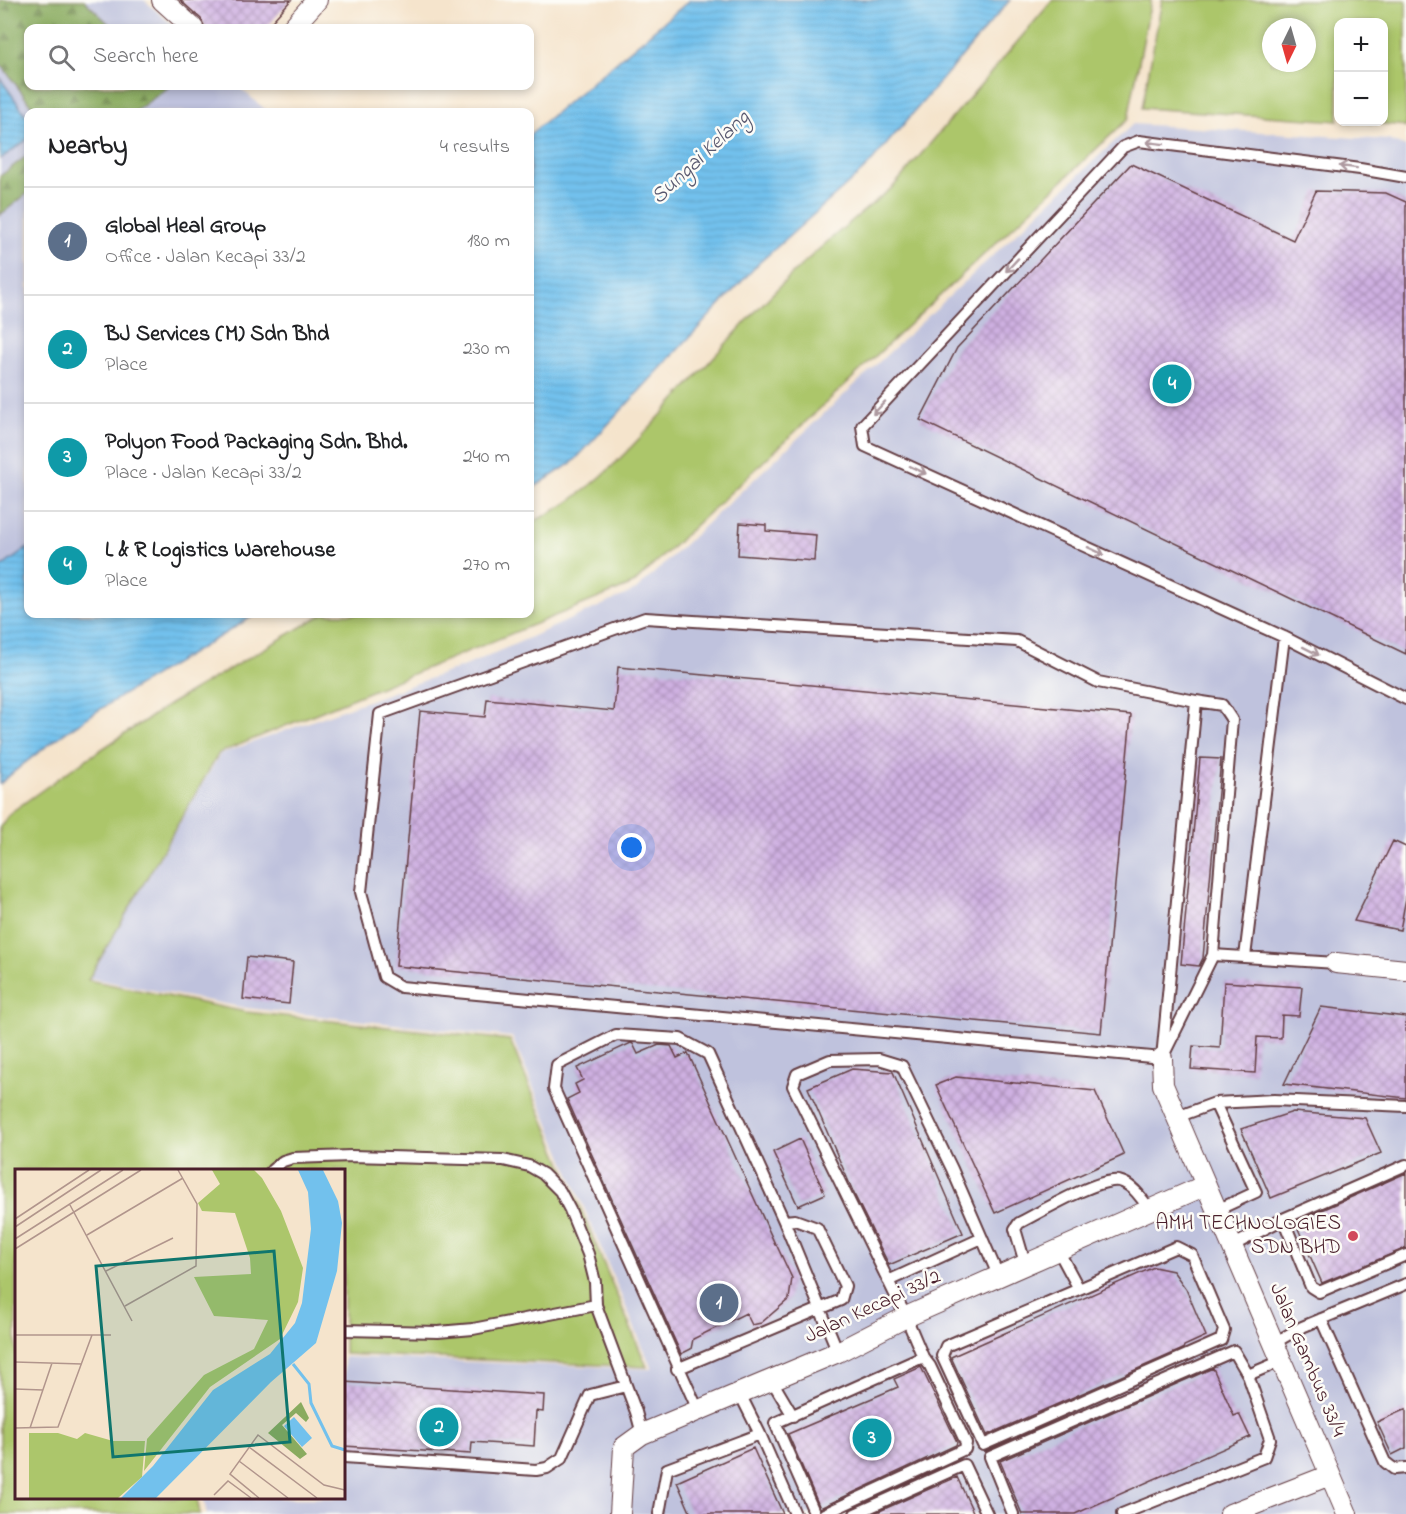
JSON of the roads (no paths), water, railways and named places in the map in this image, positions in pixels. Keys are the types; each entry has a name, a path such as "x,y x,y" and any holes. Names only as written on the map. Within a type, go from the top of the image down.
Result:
{"street":[{"path":"162,0 189,24"},
{"path":"296,24 317,0"},
{"path":"1336,963 1406,970"},
{"name":"Jalan Gambus 33/4","path":"1162,1058 1163,1085 1347,1514"},
{"name":"Jalan Kecapi 33/2","path":"620,1514 624,1447 642,1434 838,1352 906,1317 998,1275 1206,1185"},
{"path":"1230,1514 1330,1475"}],"lane":[{"path":"1406,177 1139,141 1123,147 862,426 865,446 1284,637 1406,699"},
{"path":"645,618 1017,641 1098,682 1222,705 1232,720 1213,955 1162,1058 401,987 384,977 361,892 380,714 645,618"},
{"path":"1245,957 1284,637"},
{"path":"1162,1058 1196,701"},
{"path":"1213,955 1336,963"},
{"path":"698,1410 677,1369 554,1089 557,1065 616,1035 680,1039 708,1054 784,1221 838,1352"},
{"path":"824,1514 964,1449 966,1443 793,1086 798,1074 830,1060 879,1059 902,1066 952,1169 998,1275"},
{"path":"1177,1117 1215,1103 1274,1100 1406,1106"},
{"path":"1215,1103 1256,1192 1216,1210"},
{"path":"273,1169 283,1161 293,1158 340,1156 489,1159 516,1162 543,1174 560,1191 588,1254 595,1282 596,1305 642,1434"},
{"path":"1232,1246 1283,1219 1406,1165"},
{"path":"1025,1263 1015,1229 1019,1223 1102,1182 1120,1181 1141,1196 1149,1210"},
{"path":"1283,1219 1311,1287 1319,1292 1406,1255"},
{"path":"677,1369 841,1300 845,1286 817,1228 795,1220 784,1221"},
{"path":"888,1281 982,1238"},
{"path":"1176,1247 1192,1255 1224,1330 1221,1340 983,1445 942,1356 946,1346 1079,1289 1176,1247"},
{"path":"1058,1250 1079,1289"},
{"path":"1248,1375 1277,1352 1302,1327 1406,1284"},
{"path":"345,1330 438,1332 473,1329 596,1305"},
{"path":"1321,1319 1384,1462 1394,1469 1406,1468"},
{"path":"1013,1514 990,1457 1234,1350 1248,1375 1270,1438 1264,1457 1122,1514"},
{"path":"815,1514 775,1423 923,1357"},
{"path":"771,1379 793,1416"},
{"path":"345,1457 536,1470 547,1468 562,1458 590,1395 626,1386"},
{"path":"739,1392 795,1514"},
{"path":"658,1514 667,1469 760,1434"},
{"path":"855,1514 964,1465 987,1514"}],"water":[{"name":"Sungai Kelang","path":"690,0 1010,0 867,167 759,263 573,462 534,487 534,131"},
{"path":"0,78 24,112 24,142 0,159"},
{"path":"24,551 24,618 249,618 92,714 60,736 0,784 0,568"}],"place":[{"name":"L & R Logistics Warehouse","path":"1172,384"},
{"name":"AMH TECHNOLOGIES SDN BHD","path":"1353,1236"},
{"name":"Global Heal Group","path":"719,1303"},
{"name":"BJ Services (M) Sdn Bhd","path":"439,1427"},
{"name":"Polyon Food Packaging Sdn. Bhd.","path":"872,1438"}]}
